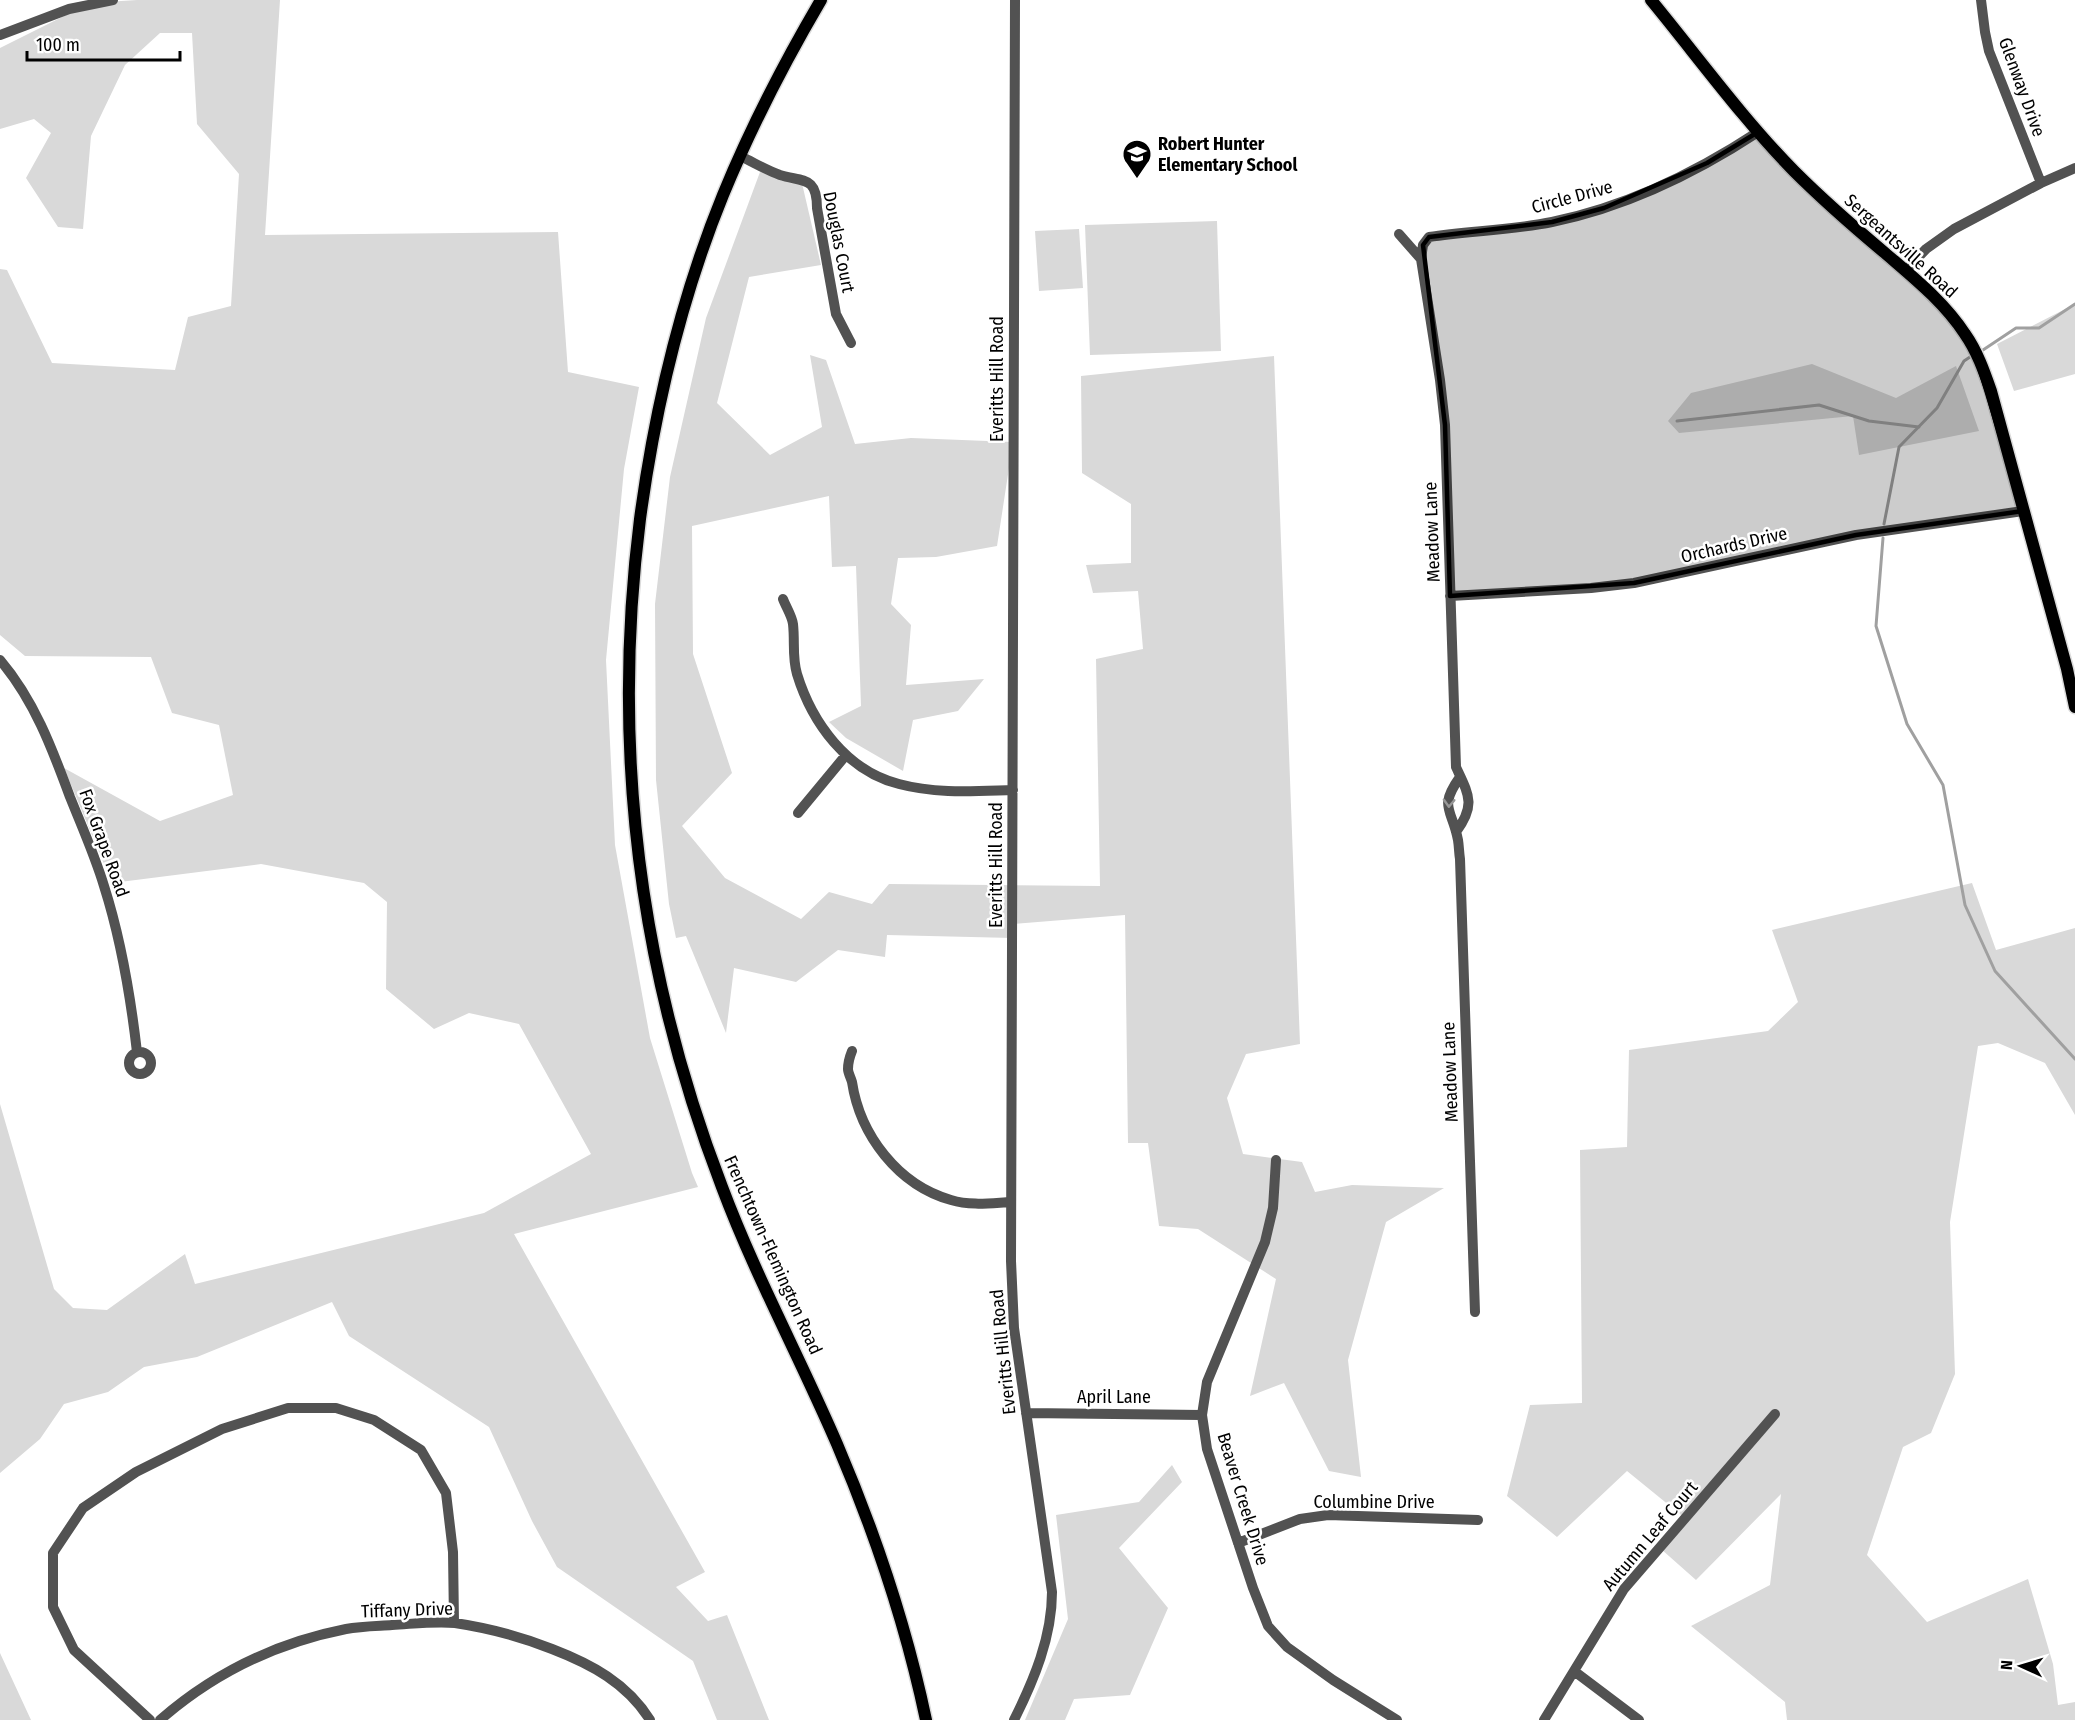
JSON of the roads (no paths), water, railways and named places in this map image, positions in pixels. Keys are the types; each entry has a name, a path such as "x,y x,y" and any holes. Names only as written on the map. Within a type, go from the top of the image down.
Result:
{"main road":[{"name":"Frenchtown-Flemington Road","path":"821,0 783,66 740,156 706,243 674,341 658,412 644,492 631,602 628,691 629,761 637,852 651,938 662,995 693,1109 735,1221 865,1511 902,1623 926,1720"},
{"name":"Sergeantsville Road","path":"1651,0 1758,132 1834,210 1905,271 1953,317 1974,350 1991,392 2067,669 2075,707"}],"street":[{"path":"0,35 69,9 113,0"},
{"name":"Everitts Hill Road","path":"1014,1720 1044,1647 1052,1615 1050,1576 1014,1328 1011,1202 1015,0"},
{"name":"Glenway Drive","path":"1981,0 1989,51 2041,183"},
{"name":"Circle Drive","path":"1421,259 1423,244 1429,237 1543,223 1604,208 1699,167 1727,153 1758,132"},
{"name":"Douglas Court","path":"740,156 780,175 801,179 811,185 817,193 817,208 836,314 851,343"},
{"path":"1905,271 1926,249 1946,234 2041,183 2075,168"},
{"path":"1399,234 1421,259"},
{"name":"Meadow Lane","path":"1421,259 1445,425 1456,767 1469,800 1469,809 1456,832"},
{"name":"Orchards Drive","path":"1450,596 1591,588 1634,583 1856,535 2023,511"},
{"path":"783,599 793,622 793,660 803,691 824,729 846,755 868,771 897,784 945,791 1013,790"},
{"name":"Fox Grape Road","path":"0,660 19,685 39,718 103,884 114,920 134,1024 137,1052"},
{"path":"798,813 846,755"},
{"name":"Meadow Lane","path":"1460,777 1450,791 1447,801 1448,811 1456,832 1460,859 1475,1312"},
{"path":"852,1051 848,1071 852,1079 853,1094 859,1114 876,1145 900,1172 951,1200 968,1204 1011,1202"},
{"name":"Beaver Creek Drive","path":"1276,1160 1273,1208 1265,1242 1211,1367 1207,1382 1202,1414 1207,1449 1268,1626 1287,1647 1333,1680 1397,1720"},
{"path":"150,1720 74,1650 52,1607 53,1553 82,1508 136,1472 222,1429 288,1408 336,1408 374,1420 421,1450 446,1493 453,1552 454,1623"},
{"name":"April Lane","path":"1026,1413 1202,1414"},
{"name":"Autumn Leaf Court","path":"1544,1720 1624,1589 1775,1414"},
{"name":"Columbine Drive","path":"1238,1543 1300,1519 1328,1515 1478,1520"},
{"name":"Tiffany Drive","path":"160,1720 187,1697 227,1671 272,1649 348,1629 426,1623 454,1623 507,1634 576,1659 615,1680 650,1720"},
{"path":"1574,1671 1639,1720"}],"waterway":[{"path":"1983,350 2016,328 2039,328 2075,304"},
{"path":"1884,524 1899,447 1937,408 1964,361 1970,357"},
{"path":"1677,421 1819,405 1869,421 1919,427"},
{"path":"1883,538 1876,626 1907,724 1943,785 1965,905 1995,971 2075,1059"}],"place":[{"name":"Robert Hunter Elementary School","path":"1137,180"}]}
